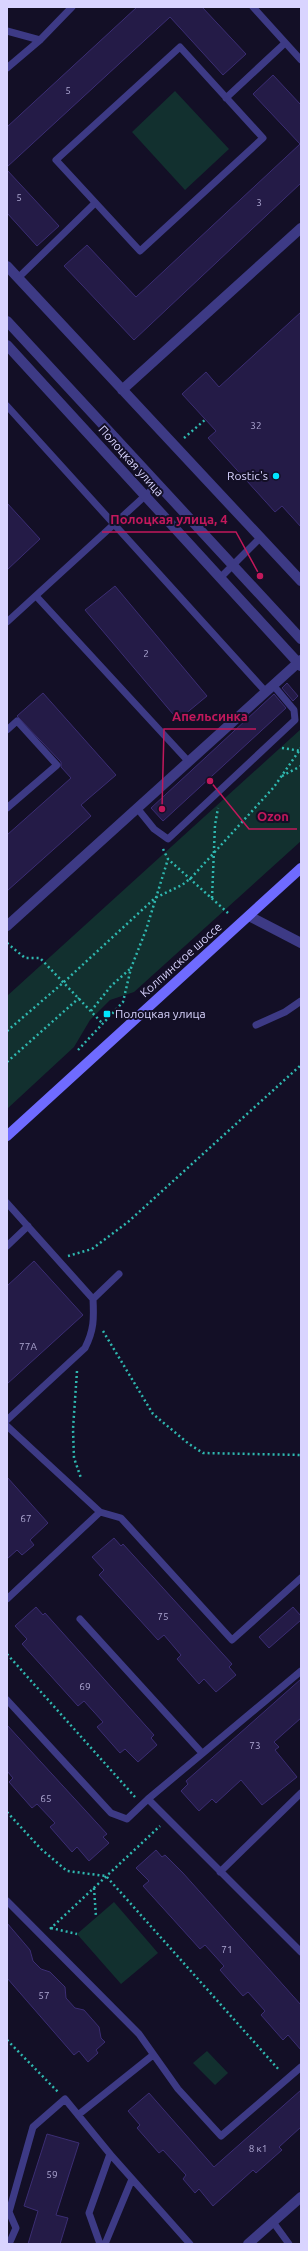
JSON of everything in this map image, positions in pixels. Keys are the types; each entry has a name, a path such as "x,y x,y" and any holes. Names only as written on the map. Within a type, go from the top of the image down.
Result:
{"main road":[{"name":"Колпинское шоссе","path":"7,1136 301,868"}],"street":[{"path":"122,390 301,228"},
{"path":"7,266 301,581"},
{"name":"Полоцкая улица","path":"7,321 301,639"},
{"name":"Полоцкая улица","path":"7,345 220,578 300,663"},
{"path":"7,926 270,688 300,663"},
{"path":"249,916 301,943"},
{"path":"248,2244 301,2197"}],"lane":[{"path":"7,68 40,40 72,7"},
{"path":"253,7 301,60"},
{"path":"7,31 40,40"},
{"path":"226,98 285,43"},
{"path":"180,47 226,98 263,138 140,251 56,160 180,47"},
{"path":"18,278 95,203"},
{"path":"7,406 113,525 270,688 294,710 295,720 168,839 154,829 137,808"},
{"path":"7,622 158,484"},
{"path":"220,578 260,538"},
{"path":"36,596 189,762"},
{"path":"7,730 17,721 57,765 7,808"},
{"path":"256,1025 285,1012 301,1001"},
{"path":"7,1203 93,1299 94,1317 93,1332 85,1348 7,1420"},
{"path":"7,1246 28,1226"},
{"path":"93,1299 119,1274"},
{"path":"7,1426 100,1512 121,1518 232,1640 301,1578"},
{"path":"7,1599 100,1512"},
{"path":"80,1619 202,1753"},
{"path":"7,1700 111,1813 127,1819 202,1753 301,1671"},
{"path":"220,1872 301,1793"},
{"path":"148,1799 301,1952"},
{"path":"7,1901 138,2034 178,2089 221,2136 301,2067"},
{"path":"78,2115 153,2055"},
{"path":"9,2244 16,2228 9,2212 33,2127 65,2100 110,2154 190,2244"},
{"path":"100,2244 89,2213 110,2154"},
{"path":"105,2244 132,2179"},
{"path":"273,2222 289,2244"}],"path":[{"path":"174,446 206,419"},
{"path":"268,746 300,751"},
{"path":"7,1031 64,982 155,898 191,878 280,778 301,748"},
{"path":"280,778 301,766"},
{"path":"212,898 215,825 222,788"},
{"path":"154,829 168,859 191,878 228,913"},
{"path":"78,1050 123,1002 131,968 146,930 168,859"},
{"path":"7,943 25,958 40,958 103,1024"},
{"path":"91,1011 111,986 131,968"},
{"path":"7,1062 79,998"},
{"path":"59,1261 72,1254 92,1249 128,1222 301,1064"},
{"path":"94,1317 118,1353 153,1414 189,1444 203,1453 301,1455"},
{"path":"79,1354 73,1430 74,1458 86,1500"},
{"path":"7,1654 142,1805"},
{"path":"7,1812 41,1849 67,1871 106,1876 287,2079"},
{"path":"42,1936 168,1819"},
{"path":"94,1888 96,1917"},
{"path":"51,1928 77,1934"},
{"path":"7,2040 65,2100"}],"green space":[{"path":"175,91 229,149 185,190 132,132"},
{"path":"301,729 301,841 134,992 110,1000 90,1020 74,1047 7,1109 7,996"},
{"path":"114,1902 158,1953 121,1984 77,1934"},
{"path":"207,2051 228,2073 215,2085 193,2063"}],"building":[{"path":"137,7 202,7 246,54 223,75 170,17 7,167 7,127"},
{"path":"273,75 301,105 301,183 134,340 64,266 87,245 136,297 300,144 253,94"},
{"path":"7,170 59,226 37,246 7,213"},
{"path":"301,312 301,527 282,506 275,512 208,438 216,431 182,394 206,372 219,387"},
{"path":"7,503 40,539 7,570"},
{"path":"115,586 207,696 178,720 85,610"},
{"path":"287,683 298,696 293,701 282,688"},
{"path":"43,693 116,775 81,805 91,816 7,891 7,835 71,778 61,767 61,762 17,716"},
{"path":"274,694 286,708 163,821 151,808"},
{"path":"34,1261 83,1315 7,1384 7,1286"},
{"path":"7,1477 48,1523 30,1540 34,1545 22,1555 17,1550 7,1559"},
{"path":"114,1538 121,1546 123,1544 232,1664 229,1667 236,1675 216,1692 204,1679 199,1684 177,1659 181,1655 164,1635 158,1640 99,1575 104,1570 92,1557"},
{"path":"36,1607 43,1615 45,1613 154,1735 151,1738 157,1745 138,1762 125,1749 120,1753 97,1727 103,1722 84,1701 78,1706 22,1644 27,1639 15,1626"},
{"path":"293,1607 301,1616 301,1620 269,1648 259,1637"},
{"path":"301,1679 301,1718 274,1742 279,1747 275,1750 297,1777 262,1805 241,1780 216,1803 212,1799 199,1811 181,1791 188,1784 186,1781"},
{"path":"7,1725 107,1834 103,1837 109,1843 89,1861 77,1847 72,1852 50,1827 55,1823 37,1804 32,1808 9,1782 13,1778 7,1771"},
{"path":"156,1850 162,1857 165,1855 183,1873 301,2005 301,2050 288,2035 283,2040 261,2015 265,2011 248,1992 243,1996 220,1970 224,1966 205,1945 200,1949 143,1886 149,1881 136,1868"},
{"path":"7,1923 30,1950 33,1961 41,1969 50,1972 65,1987 66,1998 75,2008 84,2010 99,2027 101,2038 105,2042 96,2050 98,2053 88,2062 79,2051 74,2055 7,1978"},
{"path":"301,2090 301,2127 279,2147 282,2150 256,2173 253,2170 213,2206 199,2189 195,2193 183,2179 186,2175 163,2150 159,2153 137,2128 140,2125 128,2111 149,2093 214,2167"},
{"path":"47,2134 79,2143 56,2215 68,2218 60,2244 28,2244 38,2211 24,2206"}],"place":[{"name":"Rostic's","path":"276,476"},
{"name":"Полоцкая улица, 4","path":"260,576"},
{"name":"Ozon","path":"210,781"},
{"name":"Апельсинка","path":"162,809"},
{"name":"Полоцкая улица","path":"107,1014"}]}
